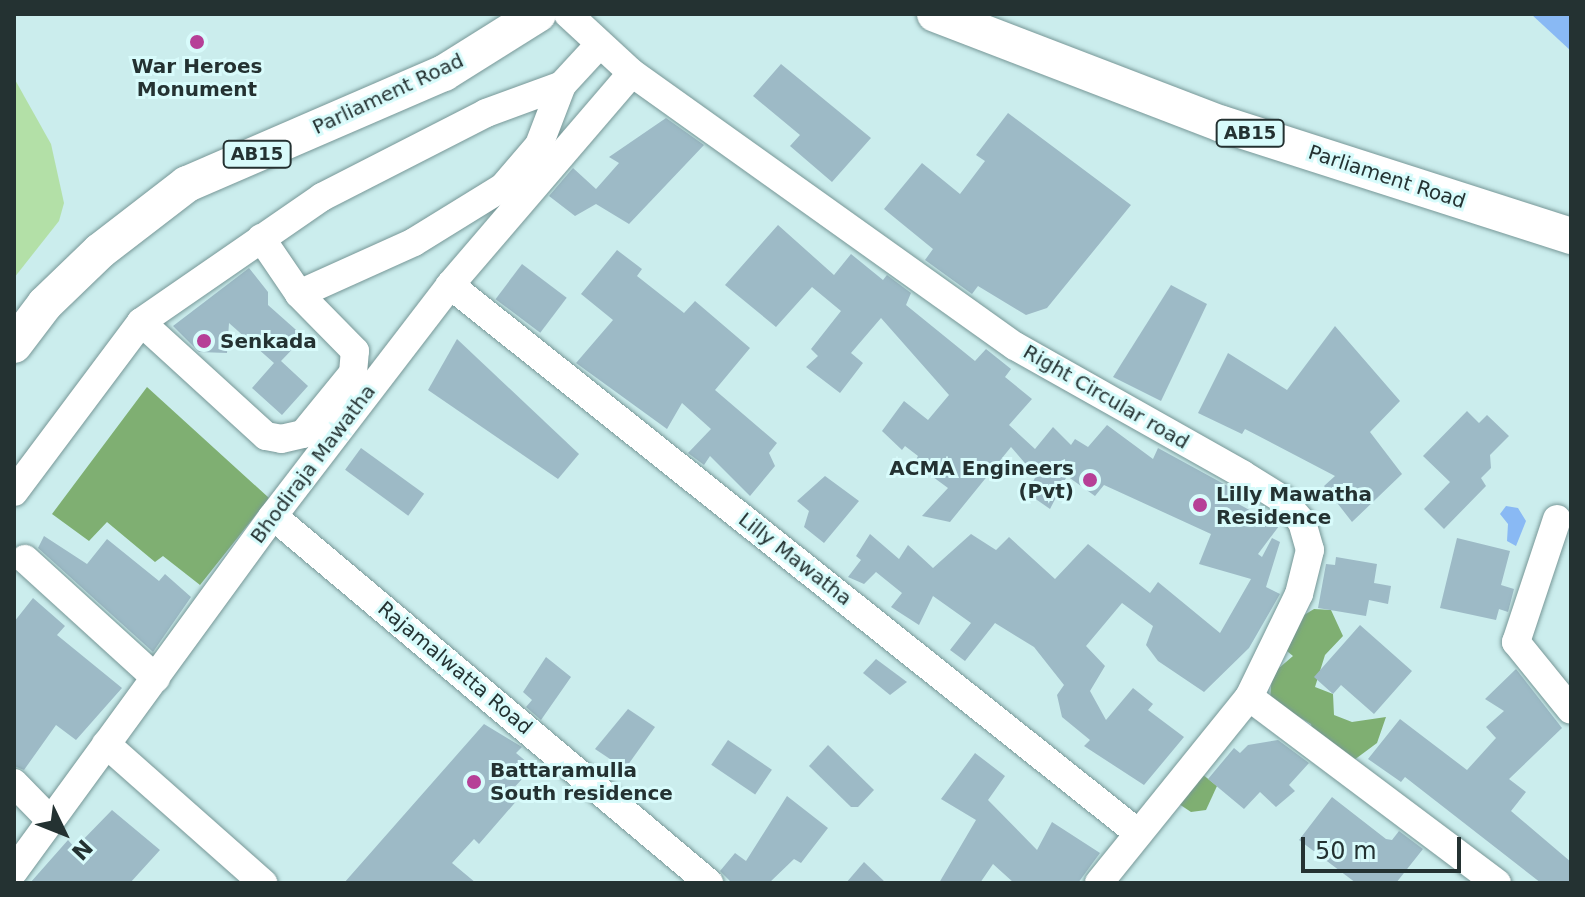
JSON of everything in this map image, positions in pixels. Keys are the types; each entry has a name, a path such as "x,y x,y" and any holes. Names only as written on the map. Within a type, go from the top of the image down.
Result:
{"main road":[{"name":"Parliament Road","path":"14,345 45,304 100,251 187,184 444,73 538,14"},
{"name":"Parliament Road","path":"935,14 1222,124 1571,236"}],"street":[{"name":"Right Circular road","path":"568,14 598,46 632,73 1015,346 1282,499 1302,522 1310,550 1299,594 1249,697 1099,883"},
{"path":"299,294 414,242 503,187 539,145 562,85 598,46"},
{"name":"Bhodiraja Mawatha","path":"14,871 273,516 450,285 632,73"},
{"path":"14,492 141,322 322,197 486,113 562,85"},
{"path":"141,322 266,436 281,439 303,434 353,373 355,351 299,294 261,238"},
{"name":"Lilly Mawatha","path":"450,285 1138,833"},
{"name":"Rajamalwatta Road","path":"273,516 709,883"},
{"path":"1557,519 1516,642 1571,710"},
{"path":"25,559 156,678"},
{"path":"1249,697 1485,880"},
{"path":"106,744 263,883"},
{"path":"14,783 49,819"}],"green space":[{"path":"14,78 51,144 64,203 59,221 14,278"},
{"path":"147,387 269,498 200,585 163,556 155,562 107,522 89,541 52,514"},
{"path":"1314,609 1331,610 1343,636 1325,655 1315,687 1333,694 1334,715 1352,722 1386,717 1377,743 1350,763 1313,734 1311,724 1270,700 1272,674 1293,656 1282,647 1294,621"},
{"path":"1197,770 1217,786 1206,810 1191,812 1179,804"}],"water":[{"path":"1531,14 1571,14 1571,51"},
{"path":"1506,506 1518,508 1526,521 1516,546 1507,541 1508,524 1500,514"}],"building":[{"path":"781,64 871,138 832,182 790,146 800,135 753,96"},
{"path":"1008,113 1131,205 1047,308 1026,315 978,286 972,294 925,260 933,249 884,209 922,163 960,194 985,161 976,155"},
{"path":"666,118 704,145 629,224 596,204 575,216 549,196 573,168 596,189 619,163 609,157"},
{"path":"778,225 834,275 851,254 883,280 887,275 911,293 906,305 975,361 986,349 1011,369 1005,377 1032,399 1009,425 1035,449 1053,427 1071,445 1075,439 1088,447 1107,425 1153,459 1158,448 1233,489 1231,500 1279,526 1258,554 1262,557 1272,538 1280,542 1266,587 1280,594 1249,648 1204,692 1158,661 1146,645 1153,626 1122,603 1086,646 1105,666 1090,691 1106,720 1133,688 1153,704 1148,710 1184,737 1144,785 1084,746 1090,740 1062,717 1057,695 1064,685 1034,647 995,623 965,661 950,650 971,623 933,596 919,625 891,607 902,593 876,572 864,584 848,577 861,560 856,556 870,534 899,559 908,545 933,568 971,534 996,550 1009,537 1055,579 1088,544 1150,593 1158,582 1220,633 1251,579 1199,564 1211,534 1104,485 1095,496 1067,476 1050,509 1027,493 1036,476 1011,447 950,522 922,516 948,488 914,463 918,456 905,446 902,450 882,431 904,401 928,420 949,395 881,318 851,353 863,363 840,393 806,367 818,356 811,349 841,311 812,287 776,327 725,285"},
{"path":"617,250 642,269 637,276 684,313 695,301 750,348 715,390 777,443 769,453 775,466 750,496 710,456 704,465 688,453 711,429 682,403 667,429 576,363 613,320 581,294"},
{"path":"522,264 567,298 540,333 496,299"},
{"path":"249,268 268,292 268,305 304,337 281,361 308,386 282,415 252,388 274,363 229,323 227,353 199,352 173,326"},
{"path":"1171,285 1207,304 1161,401 1113,377"},
{"path":"1335,326 1400,401 1370,432 1402,474 1352,522 1324,486 1335,476 1245,429 1242,434 1198,413 1228,353 1287,390"},
{"path":"457,339 579,454 558,479 428,390"},
{"path":"1467,411 1479,423 1487,415 1509,436 1490,455 1491,468 1481,478 1486,486 1444,529 1424,509 1450,482 1423,456"},
{"path":"361,448 424,494 408,516 345,470"},
{"path":"825,476 859,501 824,543 804,527 809,511 797,501"},
{"path":"44,536 87,564 107,539 159,581 165,574 191,597 153,652 38,548"},
{"path":"1457,538 1510,551 1501,585 1514,589 1508,612 1499,609 1496,620 1440,608"},
{"path":"1336,557 1377,564 1374,583 1391,586 1388,604 1369,600 1366,616 1318,608 1326,564 1335,565"},
{"path":"33,598 65,626 57,635 122,688 76,740 56,725 24,770 14,766 14,622"},
{"path":"1360,625 1412,671 1374,714 1341,685 1333,694 1314,677"},
{"path":"546,657 571,677 541,720 526,707 532,700 523,692"},
{"path":"876,659 907,682 890,695 863,673"},
{"path":"1516,669 1562,728 1509,779 1526,792 1511,811 1571,862 1571,883 1541,883 1405,777 1401,782 1368,759 1400,719 1467,770 1496,738 1486,727 1504,711 1485,699"},
{"path":"628,709 655,727 625,769 595,749"},
{"path":"484,724 522,747 516,753 533,767 511,791 519,798 479,844 474,839 452,863 476,883 344,883"},
{"path":"728,740 772,770 755,795 711,765"},
{"path":"1278,740 1309,763 1289,785 1295,791 1276,807 1260,792 1244,809 1208,779 1234,748 1240,753 1248,745"},
{"path":"828,745 874,790 858,807 851,807 809,766"},
{"path":"975,753 1005,776 988,800 1037,850 1052,822 1100,853 1078,883 1014,883 993,864 980,883 939,883 976,820 941,799"},
{"path":"787,796 828,828 801,863 794,859 769,883 732,883 720,871 735,853 746,861"},
{"path":"1332,797 1386,839 1392,840 1399,831 1423,849 1396,883 1356,883 1299,840"},
{"path":"112,810 160,850 130,883 30,883 68,840 75,848"},
{"path":"864,862 886,883 846,883"}],"place":[{"name":"War Heroes Monument","path":"197,42"},
{"name":"Senkada","path":"204,341"},
{"name":"ACMA Engineers (Pvt)","path":"1090,480"},
{"name":"Lilly Mawatha Residence","path":"1200,505"},
{"name":"Battaramulla South residence","path":"474,782"}]}
